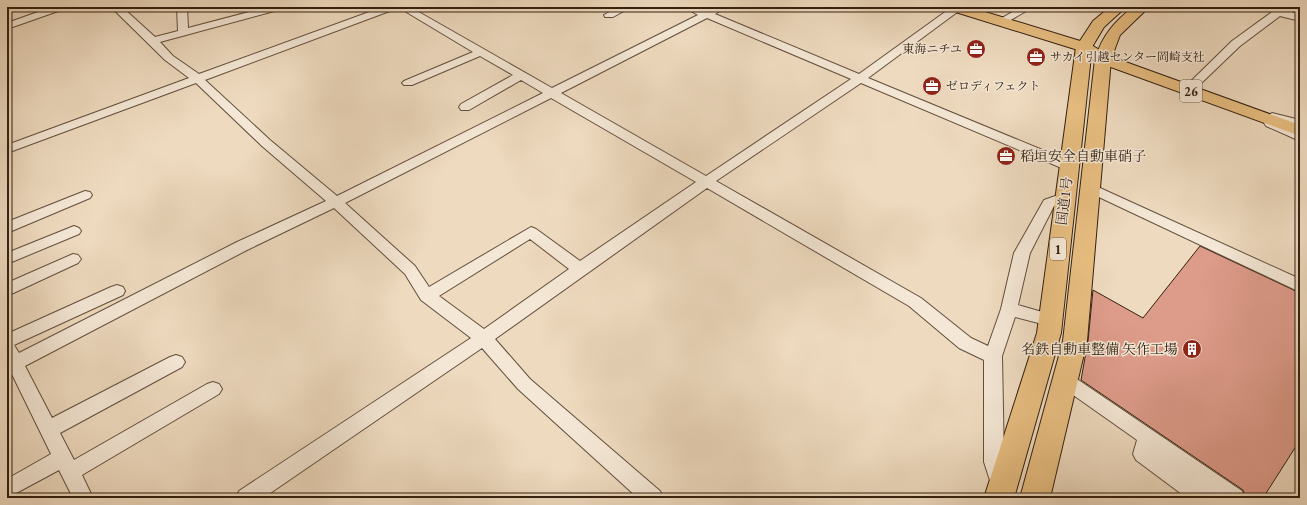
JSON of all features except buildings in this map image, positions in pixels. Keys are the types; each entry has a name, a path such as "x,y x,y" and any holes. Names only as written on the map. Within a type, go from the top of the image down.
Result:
{"main road":[{"name":"26","path":"956,7 1084,47 1103,59 1300,131"},
{"name":"国道1号","path":"1001,494 1049,333 1064,197 1084,47 1098,24 1119,7"},
{"name":"国道1号","path":"1035,498 1075,342 1089,187 1103,59 1106,46 1116,28 1142,7"}],"street":[{"path":"23,7 35,16"},
{"path":"7,26 61,7"},
{"path":"116,7 153,41 168,58 198,79 266,144 336,202 410,270 427,296 484,338 524,384 653,498"},
{"path":"182,7 183,32"},
{"path":"153,41 279,7"},
{"path":"7,149 392,7"},
{"path":"403,7 915,302 965,343 993,356"},
{"path":"609,16 626,7"},
{"path":"689,7 1069,166"},
{"path":"15,363 242,246 336,202 721,7"},
{"path":"246,498 484,338 580,269 859,79 956,7"},
{"path":"1000,22 1028,7"},
{"path":"1188,90 1239,42 1279,12 1290,7"},
{"path":"1279,12 1300,18"},
{"path":"408,83 480,52"},
{"path":"465,107 522,75"},
{"path":"1236,108 1300,124"},
{"path":"1236,108 1300,137"},
{"path":"1089,187 1300,286"},
{"path":"7,228 85,195"},
{"path":"1001,494 994,462 993,356 1008,309 1022,253 1049,203 1064,197"},
{"path":"7,259 74,231"},
{"path":"427,296 531,232 580,269"},
{"path":"7,290 73,259"},
{"path":"7,341 117,291"},
{"path":"1008,309 1050,320"},
{"path":"7,347 83,498"},
{"path":"48,430 176,362"},
{"path":"1065,380 1235,498"},
{"path":"7,489 66,465 213,389"},
{"path":"1146,436 1143,454 1203,498"}],"place":[{"name":"東海ニチユ","path":"976,49"},
{"name":"サカイ引越センター岡崎支社","path":"1036,57"},
{"name":"ゼロディフェクト","path":"932,86"},
{"name":"稻垣安全自動車硝子","path":"1006,156"},
{"name":"名鉄自動車整備 矢作工場","path":"1192,349"}]}
